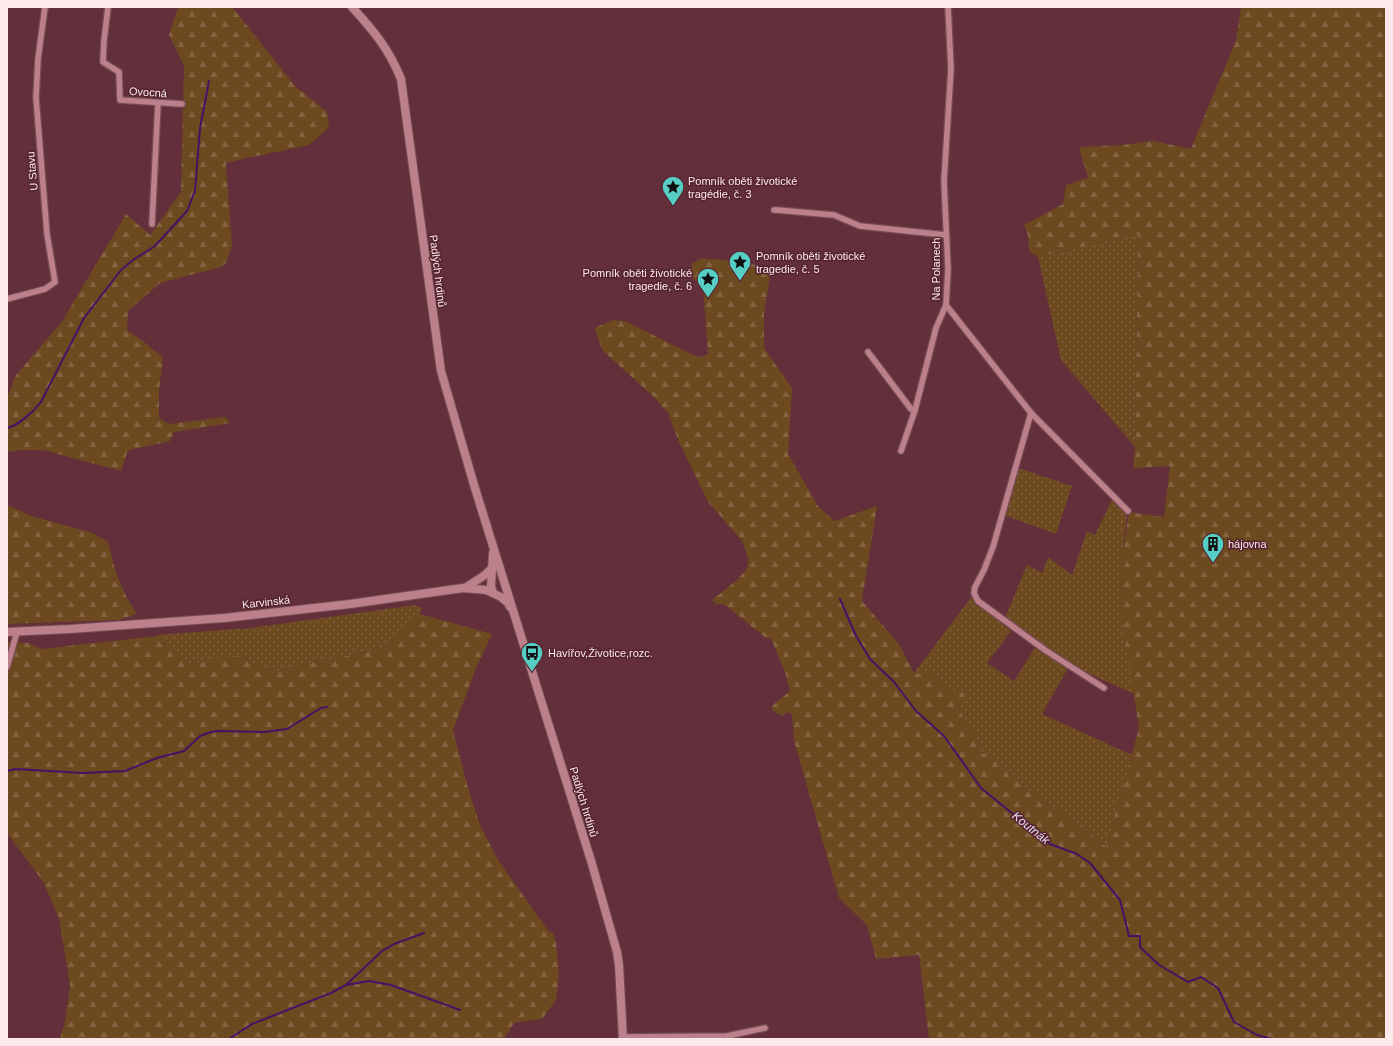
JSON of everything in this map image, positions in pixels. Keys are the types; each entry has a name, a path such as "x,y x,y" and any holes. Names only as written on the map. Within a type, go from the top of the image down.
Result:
{"main road":[{"name":"Padlých hrdinů","path":"352,7 389,53 400,79 441,371 493,546 592,864 617,952 623,1038"},
{"name":"Padlých hrdinů","path":"492,593 493,546"},
{"path":"463,588 485,575 493,566"},
{"path":"492,593 500,587 503,576"},
{"name":"Karvinská","path":"7,632 129,626 224,618 350,604 463,588 478,589 501,597 508,603 515,617"}],"street":[{"name":"U Stavu","path":"7,299 45,289 55,282 47,234 36,98 38,59 45,7"},
{"name":"Ovocná","path":"108,7 103,62 119,72 120,100 182,104"},
{"name":"Na Polanech","path":"948,7 951,69 944,181 948,269 946,305 1031,413 1128,511"},
{"path":"152,224 158,103"},
{"path":"774,210 834,215 860,226 946,235"},
{"path":"901,451 915,410 936,328 946,305"},
{"path":"868,352 911,409 915,410"},
{"path":"1031,413 993,547 984,570 975,587 974,593 978,601 1045,650 1104,688"},
{"path":"7,667 17,632"},
{"path":"623,1038 727,1036 765,1028"}],"green space":[{"path":"178,7 232,7 296,87 327,112 329,125 326,130 309,145 229,162 226,164 232,246 226,263 221,267 160,283 128,311 127,330 163,357 159,391 159,418 169,424 225,417 230,423 174,432 170,441 128,450 121,471 43,450 20,450 7,452 7,398 16,375 61,323 126,214 150,235 181,192 184,66 169,35"},
{"path":"1241,7 1386,7 1386,1039 929,1039 919,955 876,959 867,925 839,898 794,741 792,714 786,712 783,716 776,713 772,708 772,706 790,691 786,675 771,639 766,638 724,604 716,604 712,600 737,580 747,569 748,558 742,541 708,502 679,442 668,413 655,398 603,351 595,328 612,320 625,321 697,357 704,356 708,353 703,288 690,275 692,264 702,258 749,263 761,267 770,277 764,313 764,348 792,388 788,454 818,506 834,521 877,506 862,601 899,644 914,673 936,675 949,690 967,693 958,706 963,718 977,737 981,752 1010,771 1031,792 1071,818 1106,847 1139,728 1119,602 1122,558 1129,512 1164,517 1170,466 1133,468 1135,447 1138,234 1038,257 1029,250 1028,235 1024,225 1063,204 1066,185 1088,178 1079,147 1122,145 1153,141 1191,149 1236,40"},
{"path":"1138,234 1135,447 1061,360 1038,257"},
{"path":"1018,468 1072,486 1056,534 1004,515"},
{"path":"1112,500 1127,514 1122,558 1139,696 1079,669 1005,618 1027,565 1042,573 1048,557 1072,575 1087,531 1095,535"},
{"path":"7,505 31,516 93,533 108,542 116,573 127,598 137,614 118,620 7,624"},
{"path":"973,595 977,603 1011,631 987,663 1014,681 1036,646 1068,668 1042,714 1132,755 1106,847 1071,818 1031,792 1010,771 981,752 977,737 963,718 958,706 966,693 949,690 936,675 914,673"},
{"path":"415,605 422,608 419,616 394,640 367,652 309,663 279,671 264,668 242,657 212,659 194,663 188,662 182,657 173,653 156,635 251,628"},
{"path":"420,614 492,634 476,668 453,730 469,792 480,825 498,860 549,932 553,933 556,943 559,973 556,1000 542,1019 514,1023 504,1039 60,1039 65,1021 70,986 59,919 44,883 7,833 7,642 28,643 42,649 157,636 173,653 182,657 188,662 194,663 231,656 242,657 264,668 279,671 309,663 367,652 394,640"}],"waterway":[{"path":"7,428 21,421 41,402 84,318 121,270 133,260 155,246 187,211 195,191 200,128 209,81"},
{"name":"Koutnák","path":"840,599 856,636 870,659 894,682 916,711 944,736 981,788 1050,844 1077,854 1090,863 1120,900 1129,936 1140,936 1140,947 1159,965 1188,982 1201,977 1218,988 1234,1022 1257,1035 1272,1039"},
{"path":"7,771 15,769 83,773 125,771 157,758 184,751 200,736 208,733 216,731 264,732 287,729 321,708 327,707"},
{"path":"347,984 382,951 394,944 424,933"},
{"path":"229,1039 252,1024 331,993 346,985 369,981 391,985 460,1010"}],"place":[{"name":"Pomník oběti životické tragédie, č. 3","path":"673,206"},
{"name":"Pomník oběti životické tragedie, č. 5","path":"740,282"},
{"name":"Pomník oběti životické tragedie, č. 6","path":"708,298"},
{"name":"hájovna","path":"1213,564"},
{"name":"Havířov,Životice,rozc.","path":"532,672"}]}
